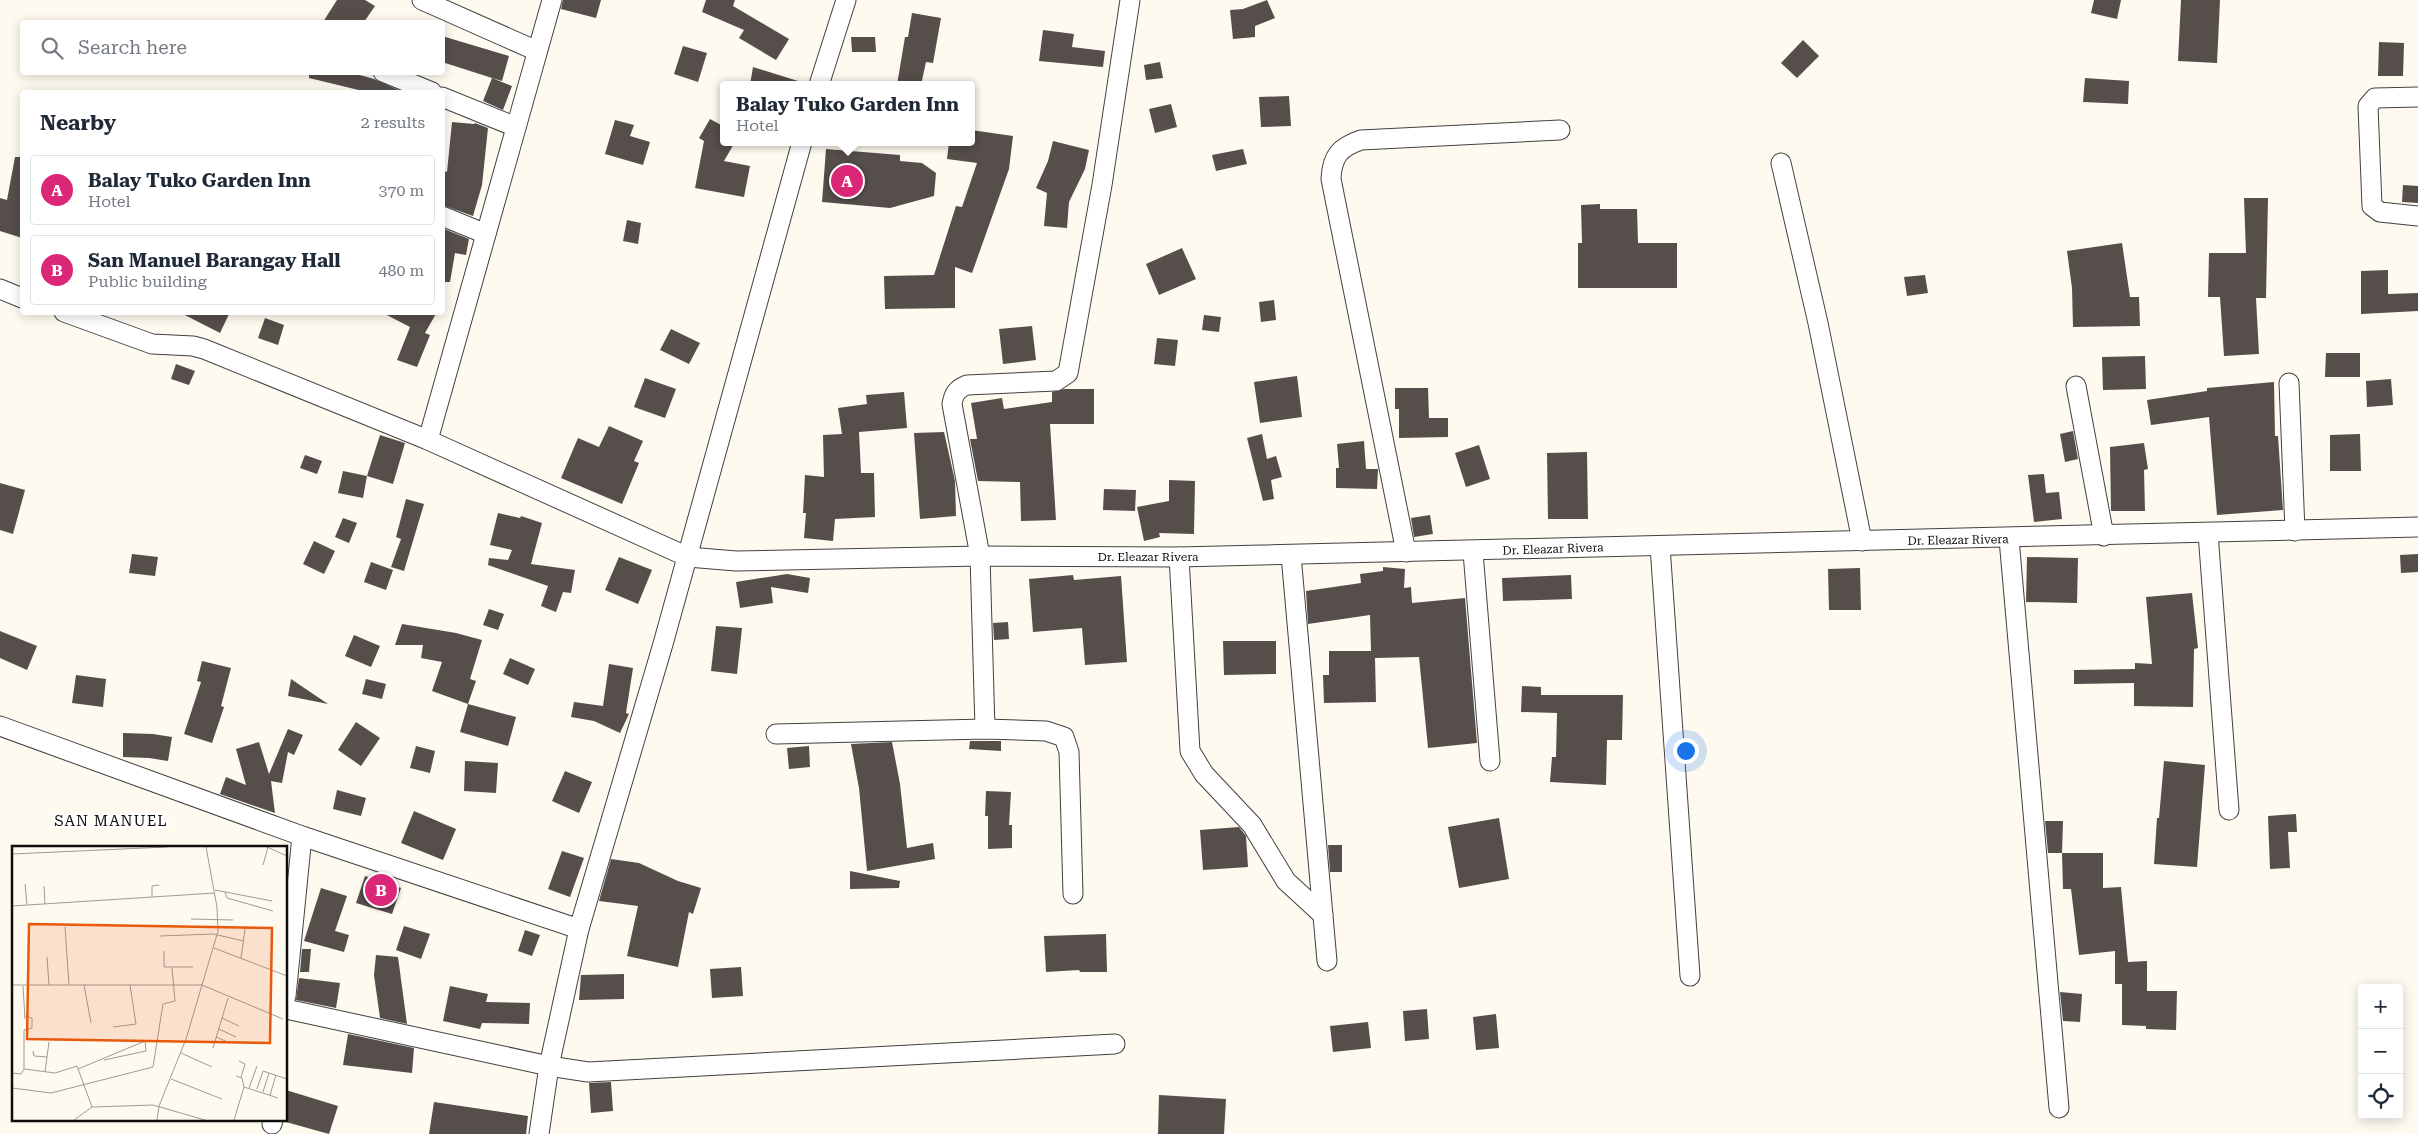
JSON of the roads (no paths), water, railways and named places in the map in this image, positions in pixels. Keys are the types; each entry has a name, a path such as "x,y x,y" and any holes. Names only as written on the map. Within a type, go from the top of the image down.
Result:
{"street":[{"path":"422,0 537,51"},
{"path":"428,440 552,0"},
{"path":"820,81 846,0"},
{"path":"985,729 980,556 963,471 952,404 953,397 956,391 967,385 1056,381 1064,378 1068,372 1102,185 1130,0"},
{"path":"390,75 427,90"},
{"path":"2418,97 2375,98 2368,106 2372,206 2380,212 2418,216"},
{"path":"445,98 516,127"},
{"path":"1406,552 1331,179 1332,164 1338,153 1348,144 1361,140 1560,130"},
{"path":"539,1134 549,1066 579,929 688,557 801,146"},
{"path":"1781,163 1818,323 1862,541"},
{"path":"445,217 486,234"},
{"path":"0,290 20,297"},
{"name":"Dr. Eleazar Rivera","path":"72,315 152,344 193,346 204,349 428,440 688,557 736,561 980,556 1179,557 1473,552 2418,527"},
{"path":"2289,383 2294,531"},
{"path":"2076,386 2104,536"},
{"path":"2208,533 2230,810"},
{"path":"2009,538 2059,1108"},
{"path":"1660,546 1690,976"},
{"path":"1473,552 1490,761"},
{"path":"1291,555 1327,961"},
{"path":"1179,557 1190,752 1204,774 1252,826 1286,881 1323,915"},
{"path":"0,726 302,836 579,929"},
{"path":"776,734 985,729 1046,731 1064,736 1069,752 1073,894"},
{"path":"288,976 302,836"},
{"path":"288,1009 549,1066 582,1071 608,1072 1115,1044"}],"place":[{"name":"Balay Tuko Garden Inn","path":"847,181"},
{"name":"San Manuel Barangay Hall","path":"381,890"}],"district":[{"name":"SAN MANUEL","path":"111,821"}]}
